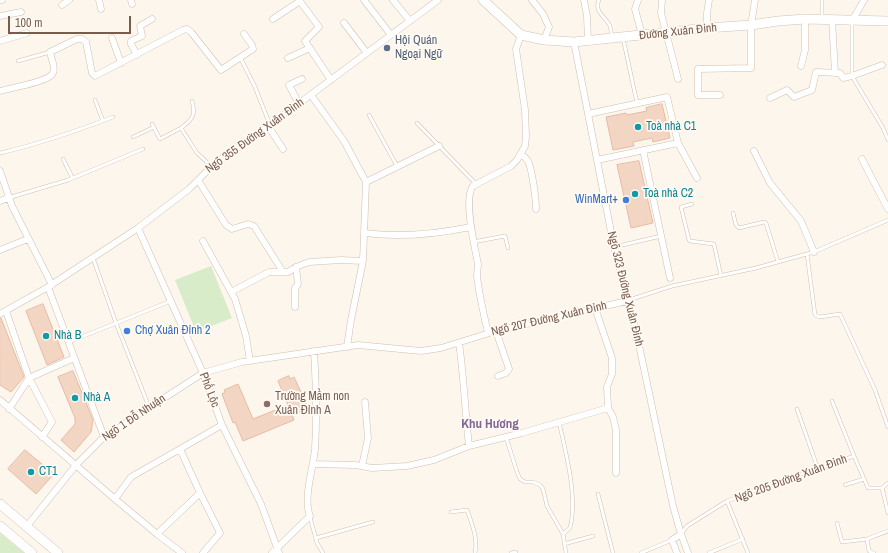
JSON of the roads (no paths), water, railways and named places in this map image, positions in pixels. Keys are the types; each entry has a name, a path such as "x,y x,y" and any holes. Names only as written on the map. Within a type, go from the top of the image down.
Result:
{"street":[{"path":"62,5 69,0"},
{"path":"99,0 101,9"},
{"path":"364,0 391,35"},
{"path":"393,0 410,21"},
{"name":"Ngõ 355 Đường Xuân Đỉnh","path":"3,313 50,286 138,228 189,189 211,166 269,126 438,0"},
{"path":"483,0 521,35 516,49 525,110 526,136 525,146 521,154 511,166 476,184 471,189 471,227 478,266 478,285 488,333"},
{"path":"532,0 543,14 549,27 544,40"},
{"path":"584,0 588,41"},
{"path":"638,0 635,9 642,35"},
{"path":"662,0 661,12 665,33 678,80"},
{"path":"707,28 709,0"},
{"path":"720,95 698,95 698,69 751,68 751,25 755,0"},
{"path":"852,21 864,0"},
{"path":"273,19 299,1 319,27 306,41 331,80"},
{"path":"0,16 21,12"},
{"path":"137,55 131,41 142,36 140,26 152,19"},
{"path":"801,66 805,50 805,19"},
{"name":"Đường Xuân Đỉnh","path":"521,35 544,40 574,42 805,19 888,21"},
{"path":"827,19 835,73"},
{"path":"344,23 367,54"},
{"path":"0,90 44,80 51,76 54,72 54,68 50,52 77,39 82,39 86,42 93,75 98,75 187,29 191,32 219,69 223,69 253,49 252,45 244,34"},
{"path":"0,41 27,33"},
{"path":"112,38 121,63"},
{"name":"Ngõ 323 Đường Xuân Đỉnh","path":"574,42 614,247 636,331 673,506 688,553"},
{"path":"288,58 310,48"},
{"path":"770,98 787,90 794,97 812,90 816,72 840,73 843,78 882,65"},
{"path":"299,104 289,85 302,79"},
{"path":"311,95 344,141 366,182 363,261 347,347"},
{"path":"588,114 667,97 678,143 697,178"},
{"path":"269,126 283,149"},
{"path":"597,160 678,143"},
{"path":"366,182 439,146"},
{"path":"643,150 670,278"},
{"path":"754,151 770,183 801,220 814,252"},
{"path":"521,154 526,158 529,165 536,201 536,209"},
{"path":"862,159 888,209"},
{"path":"0,171 8,198 50,286 74,358 104,437"},
{"path":"198,180 226,225 232,229 248,224 254,226 283,272"},
{"path":"0,201 8,198"},
{"path":"365,233 384,236 421,234 444,232 471,227"},
{"name":"Phố Lộc","path":"138,228 203,373 222,425 261,504 278,550"},
{"path":"0,250 28,239"},
{"path":"203,241 235,299 246,336 250,361"},
{"path":"231,292 269,272 288,272 296,266 309,262 341,260 363,261"},
{"path":"295,307 295,288 298,284 296,266"},
{"name":"Ngõ 207 Đường Xuân Đỉnh","path":"203,373 250,361 358,345 421,351 441,348 488,333 627,301"},
{"path":"595,308 612,358 612,374 607,387 608,408 613,417 616,430 616,473"},
{"path":"3,313 29,378 52,422 42,437"},
{"path":"496,331 508,368 506,373 498,376"},
{"path":"459,343 469,446"},
{"path":"272,553 278,550 310,516 308,498 313,464 316,382 314,351"},
{"path":"9,409 29,378 74,358"},
{"name":"Ngõ 1 Đỗ Nhuận","path":"27,526 76,465 104,437 203,373"},
{"path":"0,400 115,499 182,553"},
{"path":"362,466 368,438 365,402"},
{"path":"313,464 354,465 372,468 407,466 434,460 469,446 608,408"},
{"path":"115,499 131,477 222,425"},
{"path":"180,448 220,533 203,553"},
{"path":"157,534 200,493"},
{"path":"0,504 58,553"},
{"path":"0,526 32,553"},
{"path":"677,553 672,540 681,534"}],"lane":[{"path":"599,0 598,8 609,24 612,39"},
{"path":"822,0 827,19"},
{"path":"852,21 852,76 883,128 888,140"},
{"path":"623,38 638,103"},
{"path":"18,62 50,52"},
{"path":"240,57 255,87 269,126"},
{"path":"95,100 103,121"},
{"path":"133,137 153,125 160,139 182,128 192,118 194,110 192,101"},
{"path":"369,115 398,167"},
{"path":"0,154 33,146 112,117"},
{"path":"417,123 476,184"},
{"path":"182,128 197,153 211,166"},
{"path":"8,198 68,180 72,177 143,149"},
{"path":"63,159 72,177"},
{"path":"692,204 681,206 688,240 714,244 721,276"},
{"path":"733,213 736,225 739,228 764,222 766,223 778,262"},
{"name":"Ngõ 207 Đường Xuân Đỉnh","path":"627,301 672,286 721,276 814,252 888,220"},
{"path":"473,242 505,236 508,248"},
{"path":"614,247 661,236"},
{"path":"806,254 816,315 820,317 840,314 875,390 888,427"},
{"path":"93,258 116,323 149,407"},
{"path":"69,342 171,301"},
{"path":"832,401 854,456"},
{"path":"798,410 818,470"},
{"path":"559,422 567,459 572,505 570,528 563,534"},
{"path":"506,437 520,479 525,482 533,482 540,485 543,489 547,506 563,534 566,553"},
{"name":"Ngõ 205 Đường Xuân Đỉnh","path":"681,534 687,526 728,501 782,480 818,470 854,456 864,479"},
{"path":"845,485 864,479 868,488 882,488 888,483"},
{"path":"882,488 888,513"},
{"path":"598,494 613,553"},
{"path":"728,501 748,553"},
{"path":"451,512 467,510 475,535 475,553"},
{"path":"310,516 316,538 323,553"},
{"path":"316,538 373,522"},
{"path":"837,523 842,542 867,539 888,531"},
{"path":"564,544 593,536"},
{"path":"709,553 743,539"},
{"path":"867,539 869,551 874,553"},
{"path":"642,553 672,540"},
{"path":"511,553 516,552"}],"place":[{"name":"Hội Quán Ngoại Ngữ","path":"387,48"},
{"name":"Toà nhà C1","path":"638,127"},
{"name":"Toà nhà C2","path":"635,194"},
{"name":"WinMart+","path":"626,200"},
{"name":"Chợ Xuân Đỉnh 2","path":"127,331"},
{"name":"Nhà B","path":"46,336"},
{"name":"Nhà A","path":"75,398"},
{"name":"Trường Mầm non Xuân Đỉnh A","path":"267,404"},
{"name":"CT1","path":"31,472"}],"district":[{"name":"Khu Hương","path":"490,425"}]}
